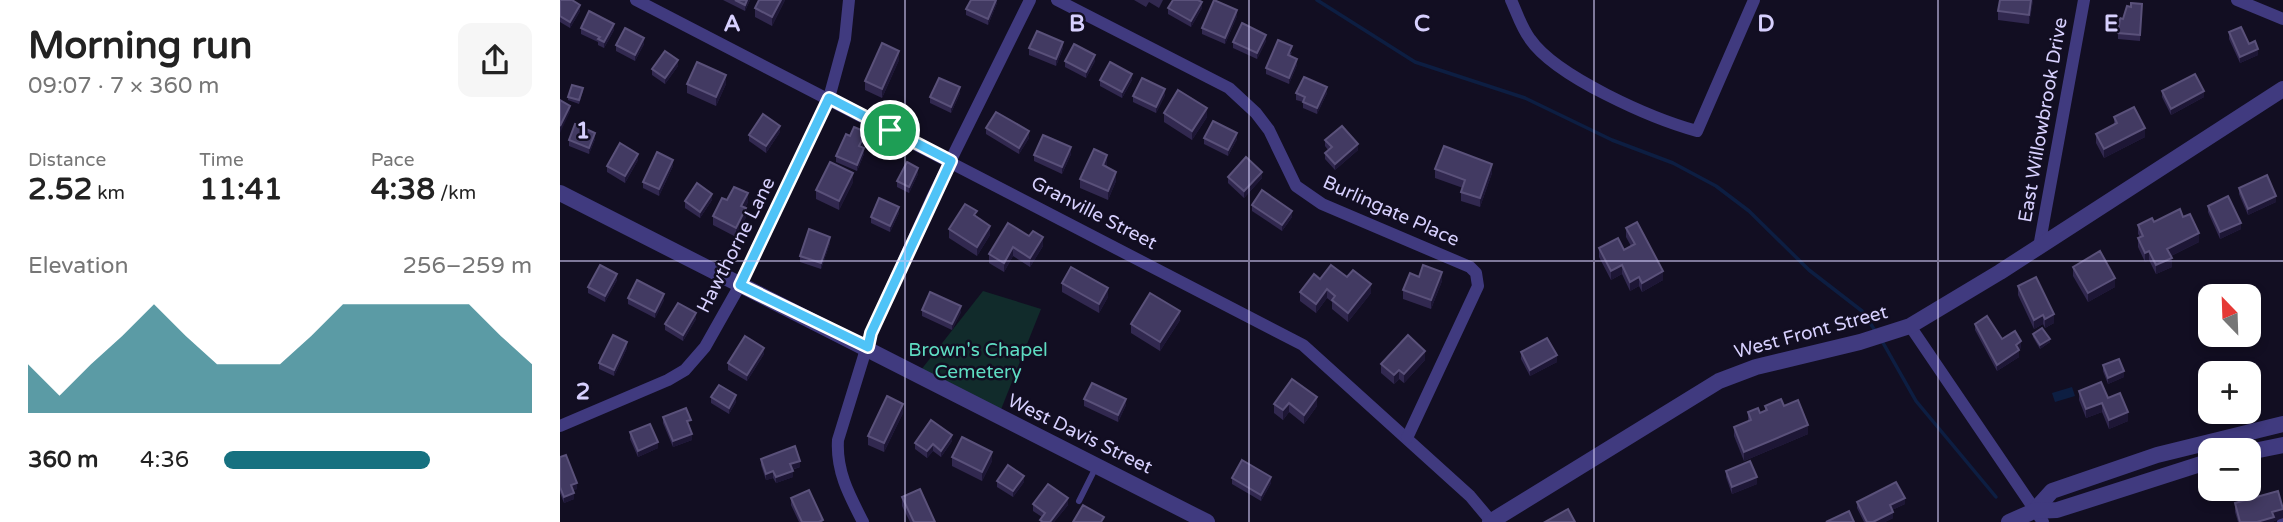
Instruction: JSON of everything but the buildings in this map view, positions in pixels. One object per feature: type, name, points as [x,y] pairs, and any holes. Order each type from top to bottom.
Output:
[{"type":"street","name":"Granville Street","points":[[636,0],[1303,345],[1470,496],[1491,522]]},
{"type":"street","name":"Hawthorne Lane","points":[[560,426],[685,370],[705,347],[740,285],[829,98],[845,39],[849,0]]},
{"type":"street","points":[[863,522],[848,494],[837,457],[838,440],[876,320],[1030,0]]},
{"type":"street","name":"Burlingate Place","points":[[1057,0],[1228,88],[1256,113],[1269,130],[1290,175],[1306,195],[1471,267],[1476,273],[1478,286],[1407,438]]},
{"type":"street","points":[[1511,0],[1530,40],[1555,65],[1594,88],[1697,131],[1754,0]]},
{"type":"street","name":"East Willowbrook Drive","points":[[2039,247],[2084,0]]},
{"type":"street","points":[[2237,0],[2283,19]]},
{"type":"street","name":"West Front Street","points":[[1491,522],[1718,381],[1756,367],[1860,342],[1910,326],[2039,247],[2283,89]]},
{"type":"street","name":"West Davis Street","points":[[560,193],[868,347],[929,381],[1207,522]]},
{"type":"street","points":[[1910,326],[2039,517]]},
{"type":"street","points":[[2039,517],[2052,491],[2157,455],[2283,424]]},
{"type":"street","points":[[2261,450],[2283,445]]},
{"type":"street","points":[[2009,522],[2039,517],[2198,465]]},
{"type":"lane","points":[[1079,501],[1097,466]]},
{"type":"green space","name":"Brown's Chapel Cemetery","points":[[983,291],[1041,309],[998,417],[917,375]]},
{"type":"water","points":[[2072,387],[2075,396],[2055,402],[2052,393]]},
{"type":"waterway","points":[[1317,0],[1415,62],[1525,98],[1612,140],[1673,163],[1716,186],[1749,211],[1809,270],[1862,311],[1876,332]]},
{"type":"waterway","points":[[1882,341],[1916,401],[1996,497]]},
{"type":"route","points":[[829,98],[890,130],[951,161],[871,333],[868,347],[796,315],[740,285],[829,98]]}]
